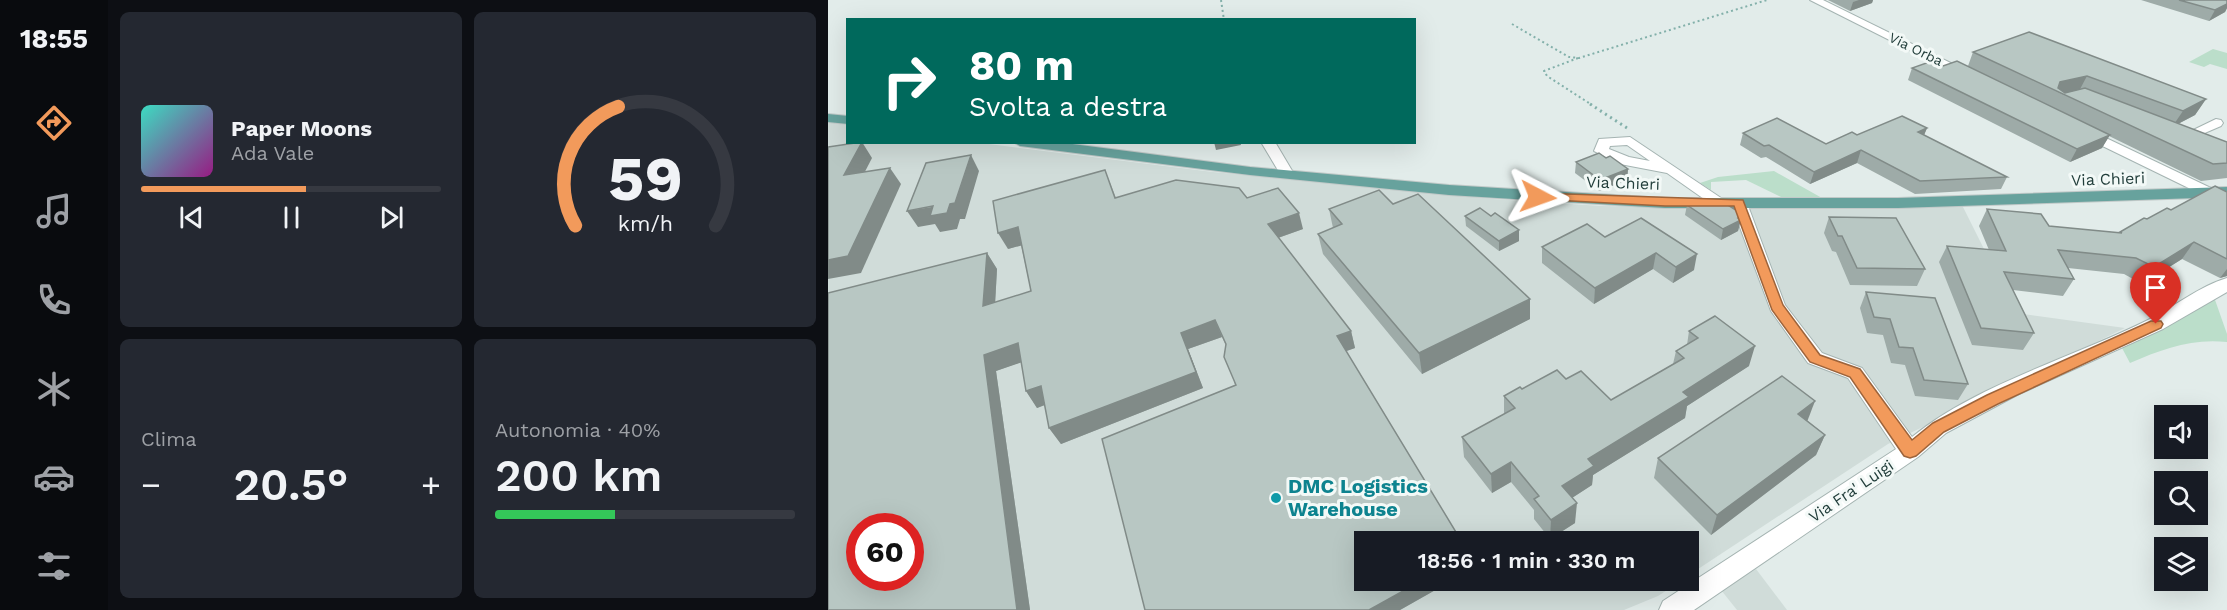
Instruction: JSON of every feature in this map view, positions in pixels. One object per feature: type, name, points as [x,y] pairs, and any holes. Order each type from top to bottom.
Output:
[{"type":"main road","points":[[828,118],[846,120]]},
{"type":"main road","name":"Via Chieri","points":[[1037,144],[1287,174],[1561,198],[1719,203],[1898,203],[2227,192]]},
{"type":"street","name":"Via Orba","points":[[1815,0],[1983,82]]},
{"type":"street","points":[[2200,145],[2192,134],[2216,123]]},
{"type":"street","points":[[2072,126],[2210,193]]},
{"type":"street","points":[[2182,137],[2227,157]]},
{"type":"street","points":[[1269,144],[1287,174]]},
{"type":"street","points":[[1672,170],[1719,203]]},
{"type":"street","points":[[1738,203],[1777,307],[1815,358],[1855,373],[1910,451]]},
{"type":"street","name":"Via Fra' Luigi","points":[[1672,610],[1910,451],[1939,427],[2010,390],[2156,324],[2227,284]]},
{"type":"path","points":[[1221,0],[1224,18]]},
{"type":"path","points":[[1635,134],[1547,76],[1544,71],[1767,0]]},
{"type":"path","points":[[1512,24],[1569,57],[1579,58]]},
{"type":"shaded area","points":[[828,122],[846,125],[846,144],[989,144],[1213,172],[1493,199],[1602,206],[1746,208],[1962,205],[2016,313],[2125,328],[1888,444],[1699,568],[1699,531],[1354,531],[1354,591],[1666,591],[1624,610],[828,610]]},
{"type":"shaded area","points":[[1756,569],[1787,610],[1737,610],[1721,590]]},
{"type":"green space","points":[[2213,49],[2227,53],[2227,69],[2210,64],[2204,67],[2189,62]]},
{"type":"green space","points":[[1774,171],[1822,198],[1783,198],[1746,180],[1711,182],[1711,190],[1700,183],[1718,177]]},
{"type":"green space","points":[[2214,297],[2227,334],[2227,342],[2189,343],[2130,363],[2122,348]]},
{"type":"building","points":[[2179,0],[2227,0],[2227,4],[2215,10]]},
{"type":"building","points":[[2029,32],[2206,99],[2183,111],[2087,76],[2060,82],[2058,88],[2065,93],[2085,88],[2227,142],[2227,163],[2213,164],[1973,52]]},
{"type":"building","points":[[1932,61],[1943,66],[1957,61],[2110,135],[2077,149],[1912,68]]},
{"type":"building","points":[[1902,116],[1927,128],[1918,132],[2007,177],[1920,181],[1861,150],[1814,172],[1769,145],[1764,146],[1743,133],[1777,118],[1826,144],[1852,132],[1857,135]]},
{"type":"building","points":[[861,144],[844,175],[890,168],[848,256],[828,260],[828,147]]},
{"type":"building","points":[[1599,153],[1606,158],[1610,156],[1628,169],[1600,180],[1576,162]]},
{"type":"building","points":[[971,155],[955,203],[950,204],[947,213],[930,216],[933,206],[907,211],[926,163]]},
{"type":"building","points":[[1105,170],[1115,198],[1176,180],[1239,188],[1247,198],[1278,188],[1299,213],[1268,224],[1351,331],[1337,336],[1455,531],[1354,531],[1354,591],[1403,591],[1369,610],[1145,610],[1102,439],[1236,385],[1224,357],[1226,344],[1215,320],[1181,333],[1196,372],[1049,428],[1041,386],[1026,391],[1018,343],[984,355],[1017,610],[828,610],[828,293],[987,253],[983,306],[1031,291],[1018,227],[998,233],[993,201]]},
{"type":"building","points":[[2215,186],[2227,192],[2227,259],[2194,242],[2154,267],[2136,258],[2058,250],[2074,279],[2004,272],[2034,333],[1981,328],[1947,246],[2006,251],[1987,209],[2041,214],[2049,226],[2122,233],[2120,232],[2144,218],[2147,219],[2167,208],[2171,210]]},
{"type":"building","points":[[1379,190],[1393,204],[1418,194],[1530,299],[1419,353],[1318,234],[1342,224],[1329,209]]},
{"type":"building","points":[[1720,200],[1739,212],[1740,217],[1738,218],[1741,220],[1723,229],[1687,205],[1712,205]]},
{"type":"building","points":[[1480,208],[1491,216],[1495,213],[1519,230],[1499,241],[1465,216]]},
{"type":"building","points":[[1829,217],[1896,218],[1925,269],[1857,268],[1842,236],[1838,236]]},
{"type":"building","points":[[1641,218],[1697,254],[1676,267],[1656,253],[1595,288],[1542,247],[1587,224],[1605,237]]},
{"type":"building","points":[[1866,292],[1935,298],[1968,384],[1924,380],[1913,348],[1899,347],[1890,319],[1874,317]]},
{"type":"building","points":[[1715,316],[1755,346],[1683,392],[1689,397],[1588,459],[1594,466],[1562,486],[1577,503],[1551,520],[1534,499],[1539,496],[1511,462],[1491,474],[1462,437],[1515,408],[1504,396],[1557,370],[1566,379],[1581,371],[1611,400],[1684,358],[1676,351],[1698,338],[1689,331]]},
{"type":"building","points":[[1782,376],[1815,401],[1798,414],[1825,435],[1717,515],[1658,458]]},
{"type":"place","name":"DMC Logistics Warehouse","points":[[1276,498]]},
{"type":"route","points":[[1538,197],[1665,203],[1738,203],[1777,307],[1815,358],[1855,373],[1910,451],[1939,427],[1992,399],[2156,324]]}]
